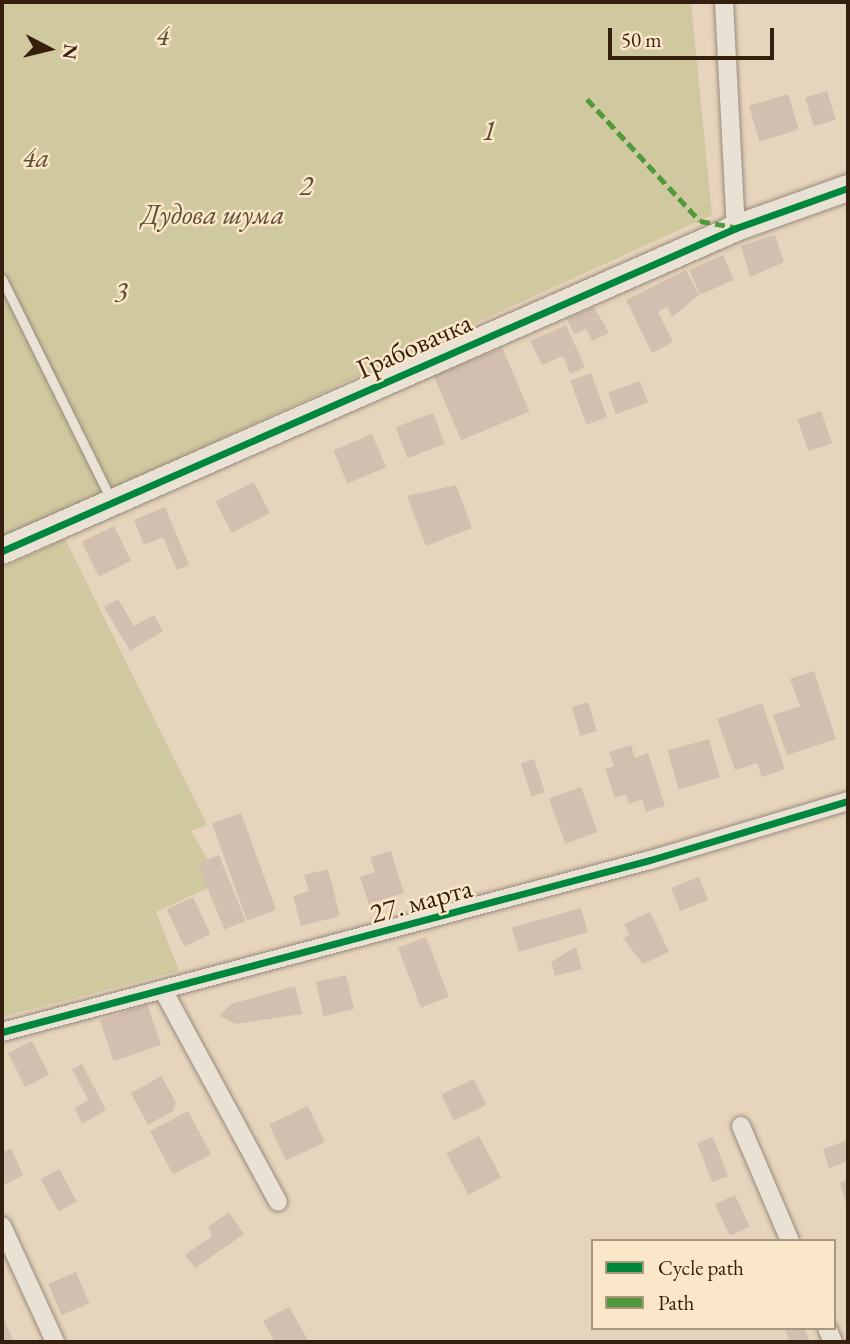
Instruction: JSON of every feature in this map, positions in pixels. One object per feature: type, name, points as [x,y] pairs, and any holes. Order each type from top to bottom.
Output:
[{"type":"street","points":[[724,2],[736,228]]},
{"type":"street","name":"Грабовачка","points":[[2,551],[736,228],[848,188]]},
{"type":"street","name":"27. марта","points":[[2,1032],[848,801]]},
{"type":"street","points":[[163,990],[278,1202]]},
{"type":"street","points":[[741,1126],[789,1239]]},
{"type":"street","points":[[2,1226],[55,1342]]},
{"type":"lane","points":[[2,279],[112,501]]},
{"type":"green space","name":"Дудова шума","points":[[2,2],[691,2],[712,215],[2,539]]},
{"type":"green space","points":[[65,539],[207,825],[191,831],[221,882],[156,912],[179,971],[2,1017],[2,568]]},
{"type":"building","points":[[827,91],[836,120],[814,126],[805,98]]},
{"type":"building","points":[[788,94],[799,129],[760,141],[749,106]]},
{"type":"building","points":[[775,235],[784,262],[750,277],[741,246]]},
{"type":"building","points":[[723,255],[734,280],[700,295],[689,270]]},
{"type":"building","points":[[686,270],[699,295],[672,317],[667,307],[658,312],[673,342],[652,353],[626,300]]},
{"type":"building","points":[[594,307],[609,333],[592,341],[586,329],[574,334],[567,319]]},
{"type":"building","points":[[566,325],[585,367],[570,374],[563,356],[542,365],[530,341]]},
{"type":"building","points":[[502,347],[529,411],[461,440],[434,376]]},
{"type":"building","points":[[591,373],[607,417],[586,425],[570,381]]},
{"type":"building","points":[[640,381],[648,403],[616,414],[608,393]]},
{"type":"building","points":[[821,411],[832,443],[808,451],[797,419]]},
{"type":"building","points":[[433,413],[445,444],[407,458],[396,427]]},
{"type":"building","points":[[372,434],[386,467],[347,484],[333,450]]},
{"type":"building","points":[[254,482],[270,513],[232,533],[216,502]]},
{"type":"building","points":[[456,485],[472,528],[426,546],[407,496]]},
{"type":"building","points":[[165,507],[189,565],[177,570],[163,537],[144,545],[134,520]]},
{"type":"building","points":[[114,526],[131,561],[99,577],[82,542]]},
{"type":"building","points":[[118,599],[134,626],[154,615],[163,631],[130,651],[104,607]]},
{"type":"building","points":[[814,671],[836,739],[787,755],[773,715],[800,706],[790,679]]},
{"type":"building","points":[[588,702],[597,731],[581,736],[572,707]]},
{"type":"building","points":[[762,703],[785,769],[762,777],[757,763],[735,770],[717,719]]},
{"type":"building","points":[[709,739],[720,777],[679,789],[668,751]]},
{"type":"building","points":[[631,745],[635,758],[648,753],[665,806],[646,812],[642,799],[629,804],[626,794],[615,798],[605,769],[614,766],[609,752]]},
{"type":"building","points":[[534,759],[545,792],[532,797],[521,763]]},
{"type":"building","points":[[581,787],[597,832],[565,844],[549,799]]},
{"type":"building","points":[[241,813],[276,910],[247,920],[212,824]]},
{"type":"building","points":[[391,851],[404,893],[369,904],[360,877],[375,872],[370,857]]},
{"type":"building","points":[[219,855],[246,921],[224,929],[198,864]]},
{"type":"building","points":[[328,869],[340,916],[301,926],[293,896],[309,891],[304,875]]},
{"type":"building","points":[[699,877],[708,900],[680,911],[671,888]]},
{"type":"building","points":[[193,897],[210,934],[184,946],[167,909]]},
{"type":"building","points":[[581,908],[588,932],[519,952],[512,928]]},
{"type":"building","points":[[650,912],[669,952],[643,964],[623,938],[630,935],[624,924]]},
{"type":"building","points":[[426,937],[449,997],[421,1008],[398,948]]},
{"type":"building","points":[[576,947],[582,969],[555,976],[551,962]]},
{"type":"building","points":[[346,975],[354,1009],[324,1016],[316,982]]},
{"type":"building","points":[[295,986],[302,1014],[236,1024],[219,1016],[231,1004]]},
{"type":"building","points":[[147,1004],[161,1045],[114,1061],[100,1020]]},
{"type":"building","points":[[32,1041],[49,1075],[25,1087],[8,1053]]},
{"type":"building","points":[[82,1064],[106,1110],[82,1124],[75,1108],[88,1100],[72,1069]]},
{"type":"building","points":[[161,1076],[176,1102],[173,1111],[148,1125],[131,1093]]},
{"type":"building","points":[[474,1079],[486,1105],[454,1120],[441,1094]]},
{"type":"building","points":[[308,1106],[325,1142],[286,1160],[269,1124]]},
{"type":"building","points":[[188,1111],[211,1154],[173,1174],[150,1131]]},
{"type":"building","points":[[479,1136],[501,1177],[468,1195],[446,1153]]},
{"type":"building","points":[[713,1137],[728,1176],[712,1182],[697,1143]]},
{"type":"building","points":[[848,1140],[848,1161],[829,1168],[823,1149]]},
{"type":"building","points":[[11,1148],[23,1175],[2,1186],[2,1153]]},
{"type":"building","points":[[59,1169],[77,1201],[59,1212],[41,1179]]},
{"type":"building","points":[[848,1180],[848,1204],[846,1204],[840,1183]]},
{"type":"building","points":[[735,1195],[750,1227],[730,1236],[715,1204]]},
{"type":"building","points":[[229,1212],[244,1234],[195,1268],[185,1255],[212,1236],[208,1227]]},
{"type":"building","points":[[76,1272],[89,1303],[62,1315],[48,1284]]},
{"type":"building","points":[[289,1307],[309,1342],[275,1342],[263,1321]]},
{"type":"building","points":[[2,1315],[14,1342],[2,1342]]},
{"type":"building","points":[[785,1330],[805,1330],[810,1342],[790,1342]]},
{"type":"marked path","points":[[587,99],[700,221],[733,227]]},
{"type":"cycle path","points":[[2,551],[736,228],[848,188]]},
{"type":"cycle path","points":[[2,1032],[650,860],[848,801]]},
{"type":"park label","name":"4","points":[[163,35]]},
{"type":"park label","name":"1","points":[[489,130]]},
{"type":"park label","name":"4a","points":[[36,157]]},
{"type":"park label","name":"2","points":[[306,185]]},
{"type":"park label","name":"3","points":[[121,291]]}]
